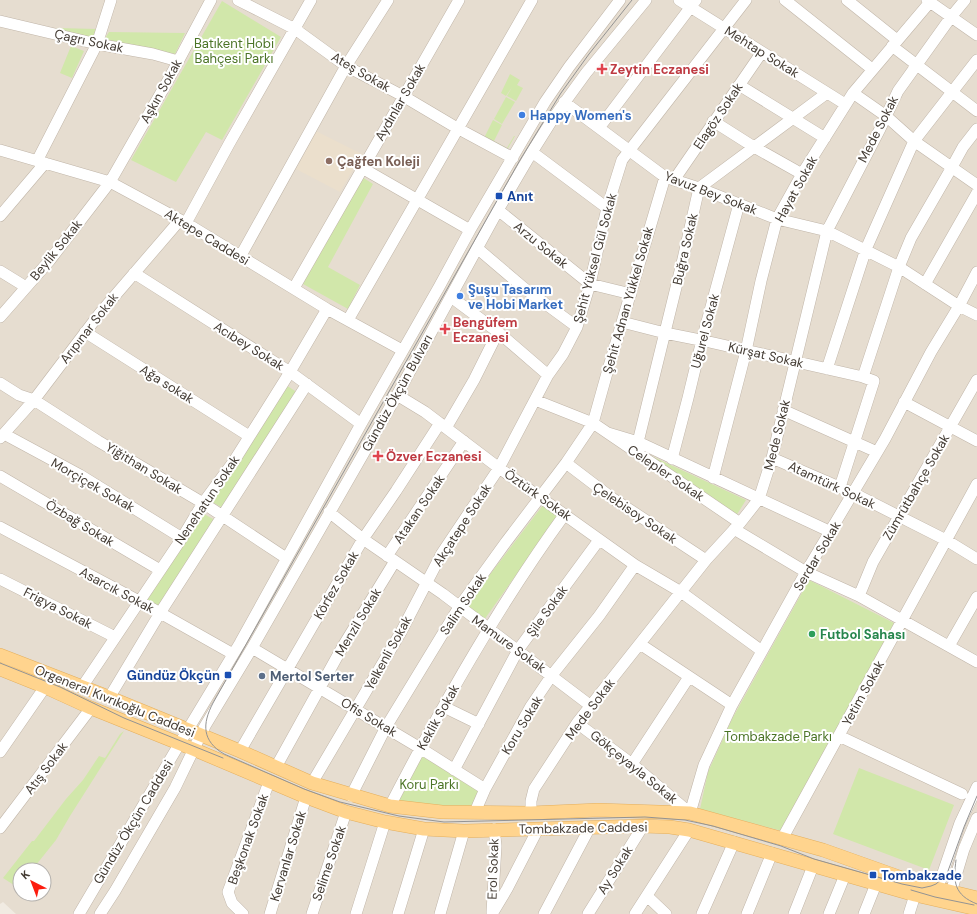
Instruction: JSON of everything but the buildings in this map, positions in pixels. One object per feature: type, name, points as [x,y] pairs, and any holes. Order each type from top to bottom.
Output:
[{"type":"main road","name":"Orgeneral Kıvrıkoğlu Caddesi","points":[[0,655],[234,750]]},
{"type":"main road","name":"Tombakzade Caddesi","points":[[0,669],[46,687],[91,708],[193,748],[306,797],[346,812],[385,822],[424,829],[464,831],[590,827],[670,827],[689,830],[734,842],[915,895],[977,898]]},
{"type":"main road","name":"Tombakzade Caddesi","points":[[234,750],[312,783],[351,796],[390,806],[442,812],[531,813],[598,810],[690,812],[823,850],[916,883],[943,896],[960,910],[977,909]]},
{"type":"street","points":[[0,216],[41,162],[97,44],[111,0]]},
{"type":"street","name":"Ateş Sokak","points":[[238,0],[294,29],[346,66],[403,96],[512,158]]},
{"type":"street","name":"Arıpınar Sokak","points":[[2,436],[34,400],[85,332],[134,273],[183,221],[229,144],[311,0]]},
{"type":"street","points":[[240,257],[346,66],[388,0]]},
{"type":"street","name":"Aydınlar Sokak","points":[[294,288],[459,0]]},
{"type":"street","points":[[348,320],[457,128],[532,0]]},
{"type":"street","name":"Gündüz Ökçün Bulvarı","points":[[187,731],[233,654],[402,350],[545,102],[568,68],[620,0]]},
{"type":"street","name":"Gündüz Ökçün Bulvarı","points":[[200,736],[397,395],[498,210],[532,152],[564,102],[646,0]]},
{"type":"street","name":"Mehtap Sokak","points":[[679,0],[693,4],[724,28],[845,104]]},
{"type":"street","name":"Şehit Yüksel Gül Sokak","points":[[499,468],[534,400],[548,375],[563,354],[577,327],[590,284],[607,208],[622,160],[746,0]]},
{"type":"street","points":[[785,0],[872,70]]},
{"type":"street","points":[[847,0],[917,65],[977,111]]},
{"type":"street","name":"Mede Sokak","points":[[531,813],[531,802],[534,789],[577,723],[706,560],[759,499],[772,458],[827,231],[898,91],[965,0]]},
{"type":"street","name":"Aşkın Sokak","points":[[110,182],[178,61],[207,1]]},
{"type":"street","points":[[928,1],[977,35]]},
{"type":"street","name":"Hayat Sokak","points":[[713,478],[746,351],[761,281],[777,218],[845,104],[928,1]]},
{"type":"street","points":[[599,128],[693,4]]},
{"type":"street","name":"Çagrı Sokak","points":[[0,21],[97,44],[153,54],[178,61]]},
{"type":"street","name":"Elagöz Sokak","points":[[670,179],[714,121],[762,52]]},
{"type":"street","points":[[827,369],[866,249],[914,141],[977,60]]},
{"type":"street","points":[[738,85],[825,138]]},
{"type":"street","points":[[699,188],[827,93]]},
{"type":"street","points":[[853,93],[886,116],[914,141],[977,185]]},
{"type":"street","name":"Yavuz Bey Sokak","points":[[564,102],[629,151],[670,179],[699,188],[777,218],[827,231],[866,249],[899,267],[959,306],[977,315]]},
{"type":"street","points":[[714,121],[754,147],[802,174]]},
{"type":"street","points":[[840,487],[874,381],[863,377],[899,267],[911,238],[963,147],[977,129]]},
{"type":"street","name":"Aktepe Caddesi","points":[[0,150],[110,182],[183,221],[327,309],[402,350]]},
{"type":"street","points":[[532,152],[607,208]]},
{"type":"street","points":[[362,168],[470,230]]},
{"type":"street","name":"Şehit Adnan Yükkel Sokak","points":[[593,423],[622,322],[670,179]]},
{"type":"street","name":"Beylik Sokak","points":[[0,318],[50,260],[110,182]]},
{"type":"street","name":"Buğra Sokak","points":[[638,442],[683,260],[699,188]]},
{"type":"street","points":[[925,284],[977,193]]},
{"type":"street","name":"Uğurel Sokak","points":[[672,459],[702,340],[739,204]]},
{"type":"street","name":"Arzu Sokak","points":[[498,210],[590,284],[631,294]]},
{"type":"street","points":[[477,248],[524,288],[577,327]]},
{"type":"street","points":[[0,271],[26,287]]},
{"type":"street","name":"Serdar Sokak","points":[[690,812],[704,765],[732,705],[806,572],[877,452],[931,352],[959,306],[977,272]]},
{"type":"street","name":"Acıbey Sokak","points":[[134,273],[290,372],[361,424]]},
{"type":"street","points":[[451,297],[498,332],[548,375]]},
{"type":"street","name":"Nenehatun Sokak","points":[[82,687],[182,538],[203,503],[234,461],[290,372],[327,309]]},
{"type":"street","name":"Kürşat Sokak","points":[[622,322],[863,377]]},
{"type":"street","name":"Ağa sokak","points":[[85,332],[250,436]]},
{"type":"street","name":"Körfez Sokak","points":[[234,750],[287,668],[363,539],[474,380],[498,332]]},
{"type":"street","name":"Zümrütbahçe Sokak","points":[[859,596],[873,562],[977,380]]},
{"type":"street","name":"Yiğithan Sokak","points":[[0,383],[19,394],[34,400],[203,503],[286,558]]},
{"type":"street","points":[[109,698],[160,613],[307,384]]},
{"type":"street","name":"Öztürk Sokak","points":[[397,395],[425,412],[499,468],[565,514],[599,540],[635,565],[681,592],[762,651]]},
{"type":"street","name":"Celepler Sokak","points":[[534,400],[593,423],[737,526],[806,572],[859,596],[977,662]]},
{"type":"street","points":[[904,402],[977,441]]},
{"type":"street","points":[[783,410],[877,452]]},
{"type":"street","name":"Salim Sokak","points":[[351,796],[386,728],[458,607],[566,463],[593,423]]},
{"type":"street","points":[[608,433],[638,442],[831,532]]},
{"type":"street","name":"Morçiçek Sokak","points":[[2,436],[80,475],[182,538]]},
{"type":"street","name":"Atakan Sokak","points":[[391,559],[464,442]]},
{"type":"street","name":"Atamtürk Sokak","points":[[772,458],[853,493],[899,518],[946,540],[977,559]]},
{"type":"street","name":"Çelebisoy Sokak","points":[[566,463],[612,498],[706,560]]},
{"type":"street","name":"Akçatepe Sokak","points":[[426,583],[442,553],[499,468]]},
{"type":"street","name":"Özbağ Sokak","points":[[0,476],[160,570]]},
{"type":"street","name":"Yetim Sokak","points":[[782,839],[977,484]]},
{"type":"street","name":"Mamure Sokak","points":[[329,512],[363,539],[518,650],[591,706]]},
{"type":"street","name":"Keklik Sokak","points":[[390,806],[420,748],[488,629],[522,575],[565,514]]},
{"type":"street","name":"Asarcık Sokak","points":[[0,527],[139,601],[233,654]]},
{"type":"street","name":"Şile Sokak","points":[[454,770],[518,650],[599,540]]},
{"type":"street","name":"Menzil Sokak","points":[[276,767],[391,559]]},
{"type":"street","name":"Koru Sokak","points":[[475,812],[485,789],[531,706],[552,676],[599,616],[635,565]]},
{"type":"street","name":"Frigya Sokak","points":[[0,579],[115,637]]},
{"type":"street","name":"Yelkenli Sokak","points":[[312,783],[401,632],[426,583]]},
{"type":"street","points":[[949,646],[977,597]]},
{"type":"street","points":[[640,644],[732,705]]},
{"type":"street","name":"Ofis Sokak","points":[[252,648],[356,709],[485,789]]},
{"type":"street","points":[[632,764],[689,677]]},
{"type":"street","points":[[0,752],[46,687]]},
{"type":"street","points":[[444,707],[478,724]]},
{"type":"street","name":"Atış Sokak","points":[[0,828],[91,708]]},
{"type":"street","name":"Gökçeyayla Sokak","points":[[577,723],[632,764],[690,812]]},
{"type":"street","name":"Gündüz Ökçün Caddesi","points":[[79,914],[187,731]]},
{"type":"street","name":"Gündüz Ökçün Caddesi","points":[[100,914],[175,788],[200,736]]},
{"type":"street","points":[[839,736],[962,794]]},
{"type":"street","name":"Beşkonak Sokak","points":[[244,914],[232,902],[228,892],[269,782]]},
{"type":"street","points":[[943,896],[960,823],[977,787]]},
{"type":"street","name":"Kervanlar Sokak","points":[[270,914],[306,797]]},
{"type":"street","name":"Selime Sokak","points":[[312,914],[346,812]]},
{"type":"street","points":[[943,896],[977,818]]},
{"type":"street","points":[[356,914],[385,822]]},
{"type":"street","name":"Ay Sokak","points":[[588,914],[643,826]]},
{"type":"street","points":[[544,914],[590,827]]},
{"type":"street","points":[[398,914],[424,829]]},
{"type":"street","name":"Erol Sokak","points":[[492,912],[496,846],[494,829]]},
{"type":"street","points":[[492,912],[507,889],[538,829]]},
{"type":"street","points":[[635,914],[689,830]]},
{"type":"street","points":[[440,914],[464,831]]},
{"type":"street","points":[[702,914],[734,842]]},
{"type":"street","points":[[747,914],[772,853]]},
{"type":"street","points":[[794,914],[813,866]]},
{"type":"street","points":[[829,914],[845,874]]},
{"type":"street","points":[[864,914],[876,884]]},
{"type":"street","points":[[909,914],[915,895]]},
{"type":"street","points":[[647,896],[666,914]]},
{"type":"shaded area","points":[[0,0],[977,0],[977,914],[16,914],[3,902],[0,904]]},
{"type":"shaded area","name":"Çağfen Koleji","points":[[316,131],[362,154],[340,192],[296,169]]},
{"type":"green space","name":"Batıkent Hobi Bahçesi Parkı","points":[[222,1],[281,37],[222,140],[206,132],[176,182],[131,160]]},
{"type":"green space","points":[[56,28],[98,29],[96,37],[91,39],[55,30]]},
{"type":"green space","points":[[109,32],[185,33],[175,54],[104,40]]},
{"type":"green space","points":[[71,46],[84,51],[72,78],[60,73]]},
{"type":"green space","points":[[510,74],[520,80],[517,85],[523,88],[516,101],[507,96],[512,87],[506,96],[501,93]]},
{"type":"green space","points":[[506,97],[515,102],[502,124],[494,119]]},
{"type":"green space","points":[[493,120],[502,125],[494,141],[507,148],[515,136],[507,150],[484,138]]},
{"type":"green space","points":[[362,177],[373,184],[328,267],[360,285],[348,309],[303,284]]},
{"type":"green space","points":[[286,385],[298,393],[223,508],[210,501]]},
{"type":"green space","points":[[643,452],[746,500],[736,516]]},
{"type":"green space","points":[[543,505],[558,516],[484,620],[465,607]]},
{"type":"green space","points":[[202,513],[215,520],[158,609],[144,600]]},
{"type":"green space","name":"Tombakzade Parkı","points":[[809,580],[894,623],[782,831],[700,809],[708,772],[732,719]]},
{"type":"green space","points":[[124,731],[56,840],[38,862],[16,862],[83,780],[99,756],[105,758],[120,734]]},
{"type":"green space","name":"Koru Parkı","points":[[419,755],[482,788],[472,809],[397,802]]},
{"type":"green space","points":[[859,768],[954,805],[929,870],[833,834]]},
{"type":"green space","points":[[12,867],[12,884],[3,878]]},
{"type":"tram line","points":[[632,0],[589,54],[561,93],[520,160],[213,703],[207,718],[206,732],[208,738],[211,744],[224,754],[304,789],[340,802],[399,816],[444,822],[645,817],[685,820],[713,826],[781,846],[814,859],[902,884],[922,888],[936,884],[948,871],[977,796]]},
{"type":"tram line","points":[[0,663],[60,687],[124,718],[223,758]]},
{"type":"tram line","points":[[956,860],[955,881],[959,892],[977,904]]},
{"type":"tram line","points":[[911,890],[935,897],[974,905]]},
{"type":"place","name":"Zeytin Eczanesi","points":[[602,69]]},
{"type":"place","name":"Happy Women's","points":[[522,115]]},
{"type":"place","name":"Çağfen Koleji","points":[[329,161]]},
{"type":"place","name":"Anıt","points":[[499,196]]},
{"type":"place","name":"Şuşu Tasarım ve Hobi Market","points":[[460,296]]},
{"type":"place","name":"Bengüfem Eczanesi","points":[[445,329]]},
{"type":"place","name":"Özver Eczanesi","points":[[378,456]]},
{"type":"place","name":"Futbol Sahası","points":[[812,634]]},
{"type":"place","name":"Gündüz Ökçün","points":[[228,675]]},
{"type":"place","name":"Mertol Serter","points":[[262,676]]},
{"type":"place","name":"Tombakzade","points":[[873,875]]}]
